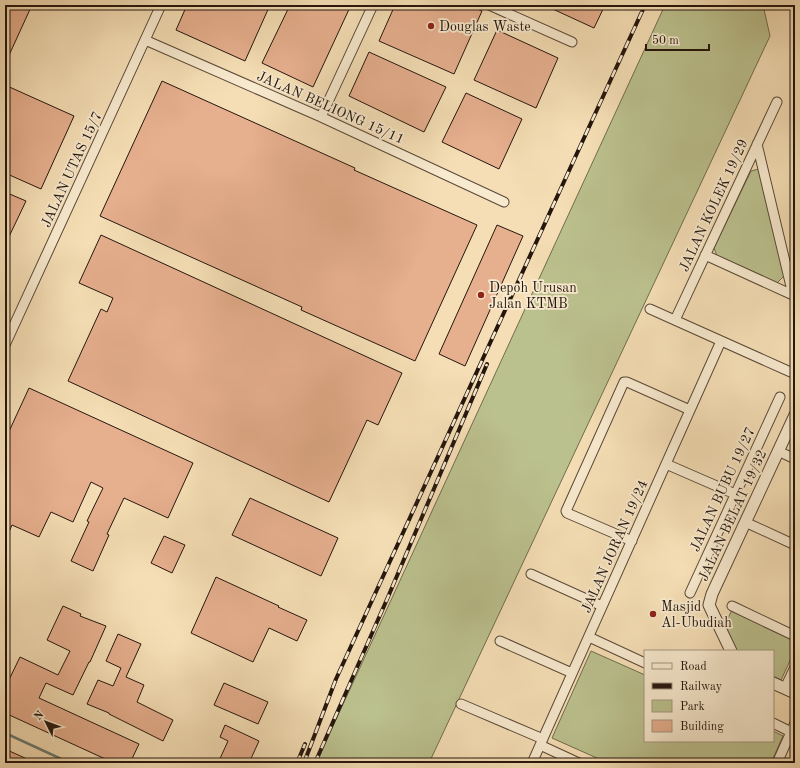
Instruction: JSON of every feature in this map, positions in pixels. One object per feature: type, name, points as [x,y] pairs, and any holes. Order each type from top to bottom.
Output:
[{"type":"street","name":"JALAN UTAS 15/7","points":[[5,345],[161,5]]},
{"type":"street","points":[[321,117],[372,5]]},
{"type":"street","points":[[489,5],[572,42]]},
{"type":"street","name":"JALAN BELIONG 15/11","points":[[145,40],[321,117],[504,202]]},
{"type":"street","name":"JALAN KOLEK 19/29","points":[[675,320],[777,102]]},
{"type":"street","points":[[757,144],[794,296]]},
{"type":"street","points":[[705,255],[794,296]]},
{"type":"street","points":[[650,309],[795,374]]},
{"type":"street","name":"JALAN JORAN 19/24","points":[[532,763],[721,341]]},
{"type":"street","points":[[632,541],[567,513],[566,511],[572,497],[624,382],[690,410]]},
{"type":"street","name":"JALAN BUBU 19/27","points":[[690,593],[780,397]]},
{"type":"street","name":"JALAN BELAT 19/32","points":[[731,650],[709,605],[712,594],[795,415]]},
{"type":"street","points":[[778,451],[795,459]]},
{"type":"street","points":[[666,464],[735,494]]},
{"type":"street","points":[[746,522],[795,545]]},
{"type":"street","points":[[531,574],[602,606]]},
{"type":"street","points":[[732,606],[795,636]]},
{"type":"street","points":[[589,637],[644,663]]},
{"type":"street","points":[[500,641],[572,673]]},
{"type":"street","points":[[774,683],[790,690],[795,667]]},
{"type":"street","points":[[462,704],[541,742],[579,763]]},
{"type":"street","points":[[777,763],[795,723]]},
{"type":"street","points":[[774,724],[791,732]]},
{"type":"green space","points":[[665,5],[763,5],[770,36],[429,763],[316,763]]},
{"type":"green space","points":[[759,169],[785,275],[777,283],[717,256],[714,248],[751,171]]},
{"type":"green space","points":[[733,608],[795,638],[795,650],[781,680],[774,676],[774,650],[734,650],[723,628]]},
{"type":"green space","points":[[591,651],[644,675],[644,742],[774,742],[774,732],[783,736],[771,763],[608,763],[552,738]]},
{"type":"building","points":[[5,5],[32,5],[5,64]]},
{"type":"building","points":[[187,5],[270,5],[245,61],[176,30]]},
{"type":"building","points":[[290,5],[351,5],[313,87],[262,63]]},
{"type":"building","name":"Douglas Waste","points":[[395,5],[469,5],[482,11],[454,74],[379,41]]},
{"type":"building","points":[[544,5],[605,5],[594,28]]},
{"type":"building","points":[[497,30],[558,58],[536,108],[474,80]]},
{"type":"building","points":[[369,52],[446,87],[424,132],[349,96]]},
{"type":"building","points":[[162,81],[477,225],[415,361],[301,310],[302,307],[100,216]]},
{"type":"building","points":[[5,85],[74,116],[41,189],[5,173]]},
{"type":"building","points":[[466,93],[522,119],[499,169],[442,142]]},
{"type":"building","points":[[5,192],[26,201],[5,245]]},
{"type":"building","name":"Depoh Urusan Jalan KTMB","points":[[497,225],[523,236],[465,366],[439,354]]},
{"type":"building","points":[[101,235],[402,373],[378,425],[367,420],[329,502],[68,381],[101,309],[107,312],[113,298],[79,283]]},
{"type":"building","points":[[29,388],[193,463],[168,518],[124,498],[107,534],[109,535],[93,571],[71,561],[89,522],[87,521],[103,488],[91,482],[73,522],[51,512],[39,537],[12,525],[5,541],[5,440]]},
{"type":"building","points":[[250,498],[338,538],[321,576],[232,535]]},
{"type":"building","points":[[164,536],[185,545],[172,573],[151,563]]},
{"type":"building","points":[[216,577],[307,620],[297,641],[269,628],[253,662],[191,633]]},
{"type":"building","points":[[63,606],[81,614],[80,616],[106,626],[73,695],[46,683],[39,698],[139,744],[130,763],[114,763],[5,713],[5,688],[20,657],[58,675],[70,651],[47,640]]},
{"type":"building","points":[[118,634],[141,644],[126,677],[144,685],[137,702],[173,720],[163,741],[109,713],[87,704],[98,680],[113,686],[121,668],[106,661]]},
{"type":"building","points":[[224,683],[268,702],[258,724],[214,705]]},
{"type":"building","points":[[225,725],[259,741],[249,763],[218,763],[228,741],[220,737]]},
{"type":"building","points":[[5,749],[36,763],[5,763]]},
{"type":"waterway","points":[[5,733],[70,763]]},
{"type":"railway","points":[[304,763],[336,679],[645,5]]},
{"type":"railway","points":[[315,763],[388,597],[487,364]]},
{"type":"railway","points":[[297,763],[305,744]]},
{"type":"place","name":"Douglas Waste","points":[[431,26]]},
{"type":"place","name":"Depoh Urusan Jalan KTMB","points":[[481,295]]},
{"type":"place","name":"Masjid Al-Ubudiah","points":[[653,614]]}]
